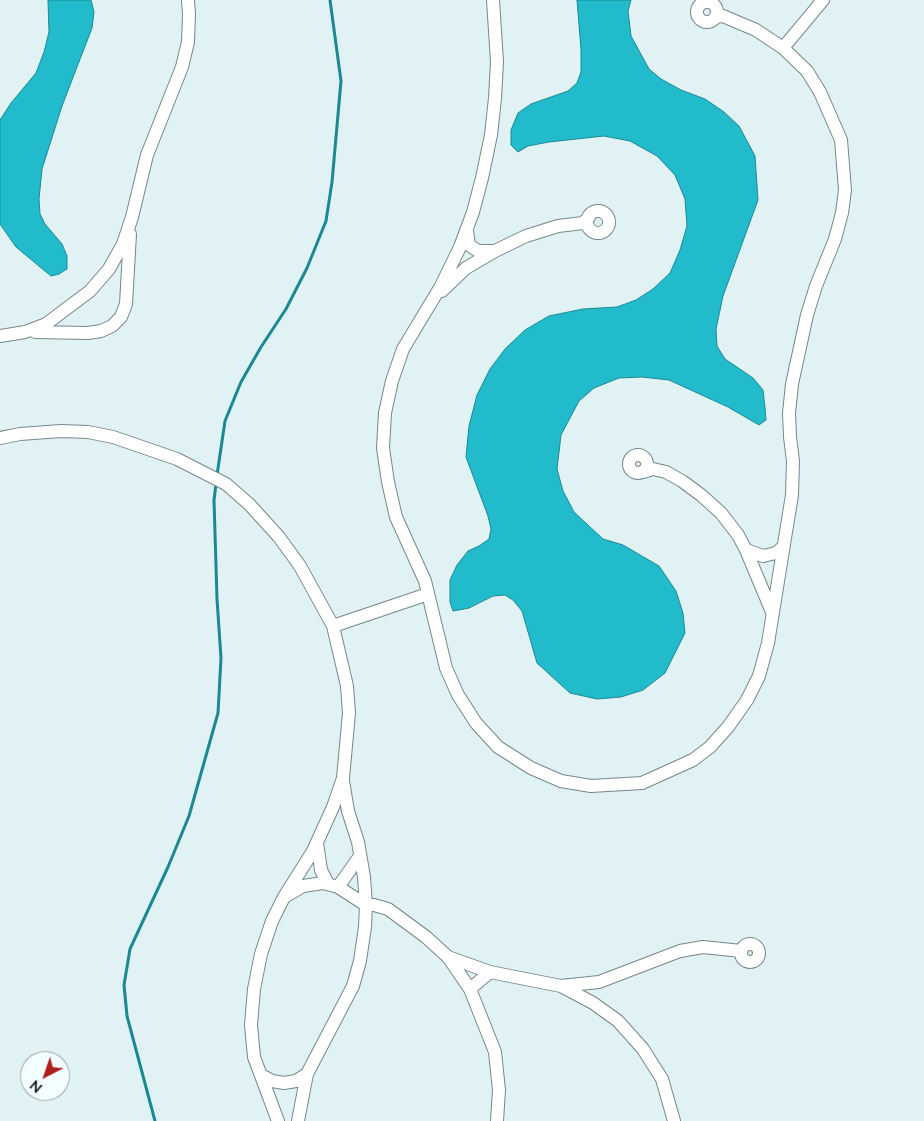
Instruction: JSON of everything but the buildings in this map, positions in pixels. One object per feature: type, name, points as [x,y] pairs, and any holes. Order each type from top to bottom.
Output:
[{"type":"street","points":[[25,332],[46,324],[90,290],[109,268],[123,244],[132,217],[147,155],[182,66],[188,42],[190,14],[188,0]]},
{"type":"street","points":[[493,0],[497,62],[495,98],[491,135],[482,178],[460,247],[434,298],[403,349],[392,381],[385,413],[383,448],[396,517],[425,581],[446,668],[458,694],[476,723],[498,747],[531,768],[561,780],[591,786],[642,783],[693,760],[710,747],[728,727],[747,700],[759,676],[768,643],[792,495],[793,461],[789,413],[792,384],[807,315],[816,286],[835,239],[842,213],[845,190],[840,140],[820,92],[807,71],[783,48],[756,30],[718,14]]},
{"type":"street","points":[[783,48],[823,0]]},
{"type":"street","points":[[0,336],[25,332],[88,333],[112,326],[121,317],[126,304],[132,217]]},
{"type":"street","points":[[434,298],[466,268],[495,251],[526,236],[558,226],[587,223]]},
{"type":"street","points":[[467,229],[469,245],[478,250],[495,251]]},
{"type":"street","points":[[0,438],[20,434],[61,431],[88,432],[113,437],[177,459],[226,484],[249,504],[279,537],[300,566],[333,626],[347,686],[349,714],[343,778],[346,802],[358,842],[364,877],[365,928],[360,961],[353,986],[307,1074],[298,1121]]},
{"type":"street","points":[[648,466],[666,472],[682,481],[721,513],[738,535],[746,550],[772,612]]},
{"type":"street","points":[[746,550],[763,556],[776,553],[783,547]]},
{"type":"street","points":[[333,626],[428,594]]},
{"type":"street","points":[[278,1121],[254,1056],[251,1025],[254,989],[261,954],[272,921],[317,842],[343,778]]},
{"type":"street","points":[[317,842],[321,870],[333,885],[366,905],[388,909],[426,937],[448,956],[470,988],[495,1052],[499,1090],[497,1121]]},
{"type":"street","points":[[284,897],[311,884],[333,885],[350,872],[360,856]]},
{"type":"street","points":[[561,986],[599,982],[680,950],[703,947],[741,951]]},
{"type":"street","points":[[448,956],[490,972],[561,986],[593,1003],[618,1021],[642,1049],[662,1079],[674,1121]]},
{"type":"street","points":[[470,988],[490,972]]},
{"type":"street","points":[[593,1003],[595,988],[599,982]]},
{"type":"street","points":[[261,1075],[272,1081],[284,1083],[296,1081],[307,1074]]},
{"type":"water","points":[[48,0],[91,0],[94,12],[92,28],[62,106],[42,169],[39,199],[40,214],[45,224],[62,244],[67,256],[67,269],[51,276],[16,247],[0,224],[0,120],[11,103],[36,73],[49,32]]},
{"type":"water","points":[[577,0],[631,0],[628,11],[631,36],[649,69],[661,79],[681,90],[705,99],[724,112],[739,126],[755,156],[758,200],[723,296],[716,329],[717,346],[725,359],[753,378],[763,390],[766,420],[759,425],[728,407],[669,380],[642,377],[619,378],[594,388],[579,401],[561,435],[557,469],[563,491],[574,512],[603,539],[623,545],[659,566],[676,591],[683,613],[685,633],[665,673],[643,690],[621,697],[597,699],[570,693],[537,663],[522,611],[513,600],[505,595],[493,596],[469,608],[453,611],[450,602],[450,580],[457,565],[468,551],[489,539],[491,529],[466,457],[469,426],[477,395],[490,369],[505,349],[525,330],[549,316],[583,309],[617,307],[636,300],[653,289],[670,273],[680,250],[687,226],[685,199],[675,175],[657,156],[630,141],[604,136],[549,142],[528,146],[518,152],[511,145],[511,130],[518,113],[531,104],[568,91],[577,83],[581,72],[581,49]]},
{"type":"waterway","points":[[217,475],[225,421],[241,382],[286,309],[307,268],[326,221],[332,182],[341,81],[330,0]]},
{"type":"waterway","points":[[155,1121],[127,1016],[124,985],[130,949],[189,816],[218,713],[221,658],[214,500],[216,484]]}]
